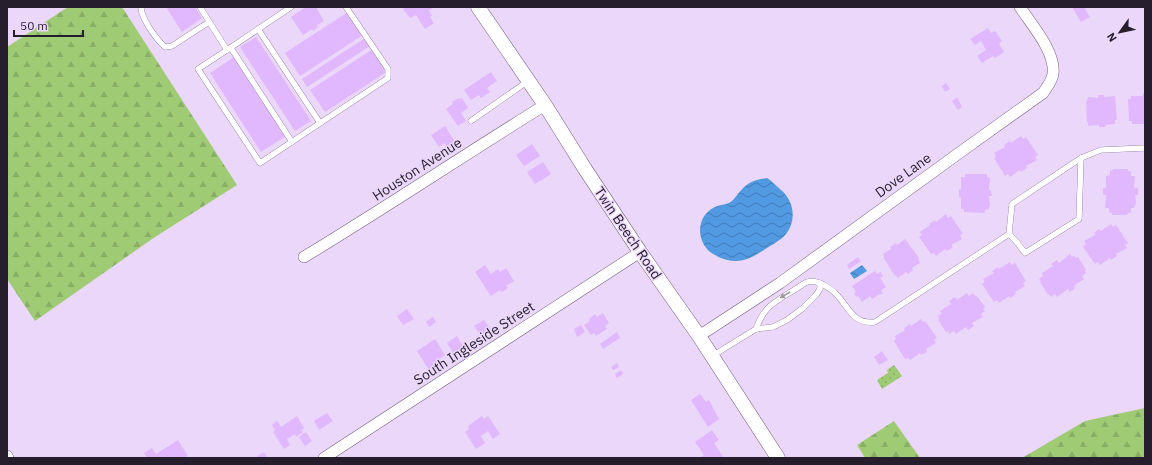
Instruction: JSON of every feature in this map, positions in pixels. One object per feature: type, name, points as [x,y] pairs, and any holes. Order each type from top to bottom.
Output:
[{"type":"street","name":"Twin Beech Road","points":[[478,7],[529,81],[640,252],[699,336],[778,458]]},
{"type":"street","name":"Dove Lane","points":[[699,336],[786,279],[1043,93],[1051,81],[1053,74],[1052,61],[1044,44],[1020,7]]},
{"type":"street","name":"Houston Avenue","points":[[304,257],[498,134],[545,106]]},
{"type":"street","name":"South Ingleside Street","points":[[324,458],[640,252]]},
{"type":"lane","points":[[141,7],[142,15],[160,43],[165,47],[172,46],[209,22]]},
{"type":"lane","points":[[200,7],[292,142]]},
{"type":"lane","points":[[291,7],[198,69],[260,163],[388,78],[388,69],[346,7]]},
{"type":"lane","points":[[258,29],[320,123]]},
{"type":"lane","points":[[471,121],[529,81]]},
{"type":"lane","points":[[1009,234],[1012,204],[1081,158],[1101,150],[1145,148]]},
{"type":"lane","points":[[1009,234],[1025,253],[1079,219],[1081,158]]},
{"type":"lane","points":[[756,329],[761,315],[774,302],[808,282],[815,281],[830,288],[856,318],[869,323],[875,322],[1009,234]]},
{"type":"lane","points":[[712,356],[756,329],[773,327],[787,320],[803,308],[816,295],[820,289],[820,283]]},
{"type":"green space","points":[[68,7],[122,7],[237,185],[155,237],[35,321],[7,279],[7,47]]},
{"type":"green space","points":[[894,365],[902,376],[882,389],[877,380],[888,373],[887,370]]},
{"type":"green space","points":[[1145,408],[1145,458],[1022,458],[1085,421]]},
{"type":"green space","points":[[894,421],[920,458],[865,458],[857,445]]},
{"type":"water","points":[[767,178],[785,194],[791,205],[793,217],[792,223],[786,234],[760,253],[744,260],[726,260],[709,251],[701,239],[700,232],[703,219],[707,213],[715,207],[731,202],[743,188],[750,183]]},
{"type":"water","points":[[862,265],[867,271],[854,279],[850,273]]},
{"type":"building","points":[[166,7],[195,7],[202,18],[182,32]]},
{"type":"building","points":[[306,7],[316,7],[324,21],[317,25],[318,27],[313,31],[312,29],[303,35],[291,17]]},
{"type":"building","points":[[406,7],[430,7],[432,9],[429,10],[432,16],[430,17],[434,23],[425,29],[416,15],[410,18],[403,9]]},
{"type":"building","points":[[1072,7],[1087,7],[1085,9],[1090,17],[1081,22]]},
{"type":"building","points":[[348,12],[363,35],[300,76],[285,53]]},
{"type":"building","points":[[988,28],[991,33],[995,31],[1002,41],[999,44],[1004,52],[995,58],[993,56],[982,63],[977,56],[986,50],[981,41],[975,45],[970,39]]},
{"type":"building","points":[[256,37],[311,121],[295,131],[240,47]]},
{"type":"building","points":[[365,38],[370,46],[307,87],[302,79]]},
{"type":"building","points":[[373,49],[388,71],[325,112],[310,90]]},
{"type":"building","points":[[234,57],[286,136],[261,152],[210,73]]},
{"type":"building","points":[[491,72],[497,81],[487,88],[490,92],[481,98],[479,95],[471,100],[464,90]]},
{"type":"building","points":[[946,83],[950,89],[945,92],[942,86]]},
{"type":"building","points":[[1145,93],[1145,124],[1132,124],[1132,121],[1129,121],[1128,99],[1131,99],[1131,96],[1143,96]]},
{"type":"building","points":[[1098,95],[1104,95],[1104,97],[1115,96],[1117,120],[1115,120],[1115,124],[1105,125],[1106,127],[1099,127],[1099,125],[1088,126],[1086,101],[1088,97],[1098,98]]},
{"type":"building","points":[[957,97],[962,107],[958,110],[952,101]]},
{"type":"building","points":[[462,98],[468,108],[461,113],[466,121],[458,126],[446,109],[453,104],[452,102]]},
{"type":"building","points":[[445,126],[457,145],[449,150],[444,143],[439,147],[431,135]]},
{"type":"building","points":[[1021,136],[1023,139],[1026,137],[1038,155],[1035,157],[1037,160],[1026,166],[1027,168],[1021,172],[1020,170],[1010,177],[1008,174],[1005,176],[994,158],[996,156],[994,153],[1005,147],[1004,145],[1010,141],[1011,143]]},
{"type":"building","points":[[532,144],[540,156],[524,166],[516,155]]},
{"type":"building","points":[[543,162],[551,174],[535,184],[527,172]]},
{"type":"building","points":[[1113,169],[1128,169],[1128,171],[1131,171],[1131,176],[1135,176],[1134,188],[1138,188],[1138,195],[1135,195],[1136,203],[1134,208],[1131,208],[1131,213],[1128,213],[1127,215],[1112,215],[1112,213],[1109,212],[1109,208],[1105,208],[1106,195],[1103,195],[1103,188],[1106,188],[1106,176],[1110,175],[1110,170],[1112,171]]},
{"type":"building","points":[[965,174],[987,174],[987,177],[990,178],[989,190],[991,191],[992,196],[989,196],[990,205],[989,209],[985,210],[985,213],[964,212],[964,209],[961,209],[961,197],[959,197],[959,190],[961,189],[961,177],[965,177]]},
{"type":"building","points":[[946,214],[948,218],[951,216],[963,234],[960,235],[962,239],[951,245],[953,247],[947,251],[945,249],[936,256],[934,253],[931,254],[919,237],[922,235],[920,232],[930,225],[929,224],[935,220],[936,222]]},
{"type":"building","points":[[1111,224],[1113,227],[1116,225],[1128,243],[1125,245],[1127,248],[1116,254],[1117,256],[1111,260],[1110,258],[1100,265],[1098,262],[1095,264],[1083,247],[1086,244],[1084,241],[1095,235],[1094,233],[1099,229],[1101,231]]},
{"type":"building","points":[[905,239],[919,258],[920,263],[912,268],[913,270],[908,274],[906,272],[898,278],[896,275],[895,276],[883,257],[883,254],[891,249],[890,247],[896,243],[897,245]]},
{"type":"building","points":[[1070,254],[1072,257],[1078,257],[1086,270],[1086,273],[1082,276],[1084,279],[1074,286],[1075,288],[1070,292],[1068,289],[1057,297],[1055,294],[1051,297],[1049,294],[1048,295],[1039,279],[1043,276],[1042,273],[1053,266],[1051,264],[1057,260],[1059,263]]},
{"type":"building","points":[[858,257],[861,261],[849,269],[847,265]]},
{"type":"building","points":[[1010,262],[1011,265],[1015,263],[1026,281],[1023,283],[1025,286],[1015,292],[1016,294],[1010,298],[1009,296],[999,303],[997,300],[994,302],[982,284],[985,282],[983,279],[994,273],[992,271],[998,267],[999,269]]},
{"type":"building","points":[[485,265],[491,274],[498,269],[500,272],[506,268],[514,281],[506,286],[508,288],[502,292],[500,290],[491,296],[475,272]]},
{"type":"building","points":[[875,271],[877,274],[881,272],[883,276],[880,278],[886,287],[881,290],[883,293],[880,295],[872,299],[870,296],[862,302],[858,296],[856,297],[854,293],[856,292],[852,286]]},
{"type":"building","points":[[967,293],[969,296],[973,293],[975,296],[976,295],[985,307],[983,309],[985,311],[981,314],[983,317],[972,323],[974,326],[968,330],[966,327],[956,334],[954,331],[949,334],[938,320],[938,316],[942,313],[940,311],[951,304],[949,301],[955,297],[957,300]]},
{"type":"building","points":[[407,309],[414,319],[403,325],[397,316]]},
{"type":"building","points":[[603,313],[609,323],[605,326],[607,329],[596,336],[594,333],[591,335],[584,325],[590,321],[589,319],[595,314],[597,317]]},
{"type":"building","points":[[433,317],[436,322],[429,327],[426,322]]},
{"type":"building","points":[[921,319],[923,322],[925,321],[937,338],[934,340],[936,343],[926,349],[927,352],[921,355],[920,353],[910,360],[908,358],[905,359],[894,341],[896,339],[895,336],[905,330],[904,328],[910,324],[911,326]]},
{"type":"building","points":[[484,320],[491,330],[481,336],[474,326]]},
{"type":"building","points":[[581,325],[585,332],[577,337],[574,329]]},
{"type":"building","points":[[617,332],[620,338],[603,349],[600,344]]},
{"type":"building","points":[[457,336],[464,348],[454,354],[447,343]]},
{"type":"building","points":[[435,339],[445,355],[437,361],[439,364],[429,370],[417,351]]},
{"type":"building","points":[[882,351],[888,360],[879,365],[874,357]]},
{"type":"building","points":[[617,363],[619,367],[613,370],[611,367]]},
{"type":"building","points":[[621,370],[623,374],[617,378],[615,374]]},
{"type":"building","points":[[700,394],[706,402],[709,400],[719,419],[708,427],[691,400]]},
{"type":"building","points":[[327,413],[333,421],[319,430],[314,421]]},
{"type":"building","points":[[297,416],[304,428],[301,430],[303,432],[296,437],[295,434],[287,439],[290,445],[284,449],[273,432],[275,430],[272,425],[277,421],[281,427]]},
{"type":"building","points":[[482,416],[484,419],[488,416],[500,434],[493,439],[488,431],[481,436],[485,443],[476,449],[465,432],[469,429],[468,426]]},
{"type":"building","points":[[712,430],[719,440],[714,443],[724,458],[699,458],[704,455],[695,442]]},
{"type":"building","points":[[306,432],[312,441],[305,446],[299,437]]},
{"type":"building","points":[[178,440],[188,456],[184,458],[147,458],[144,453],[152,448],[156,454]]},
{"type":"building","points":[[264,452],[268,458],[258,458],[257,456]]}]
